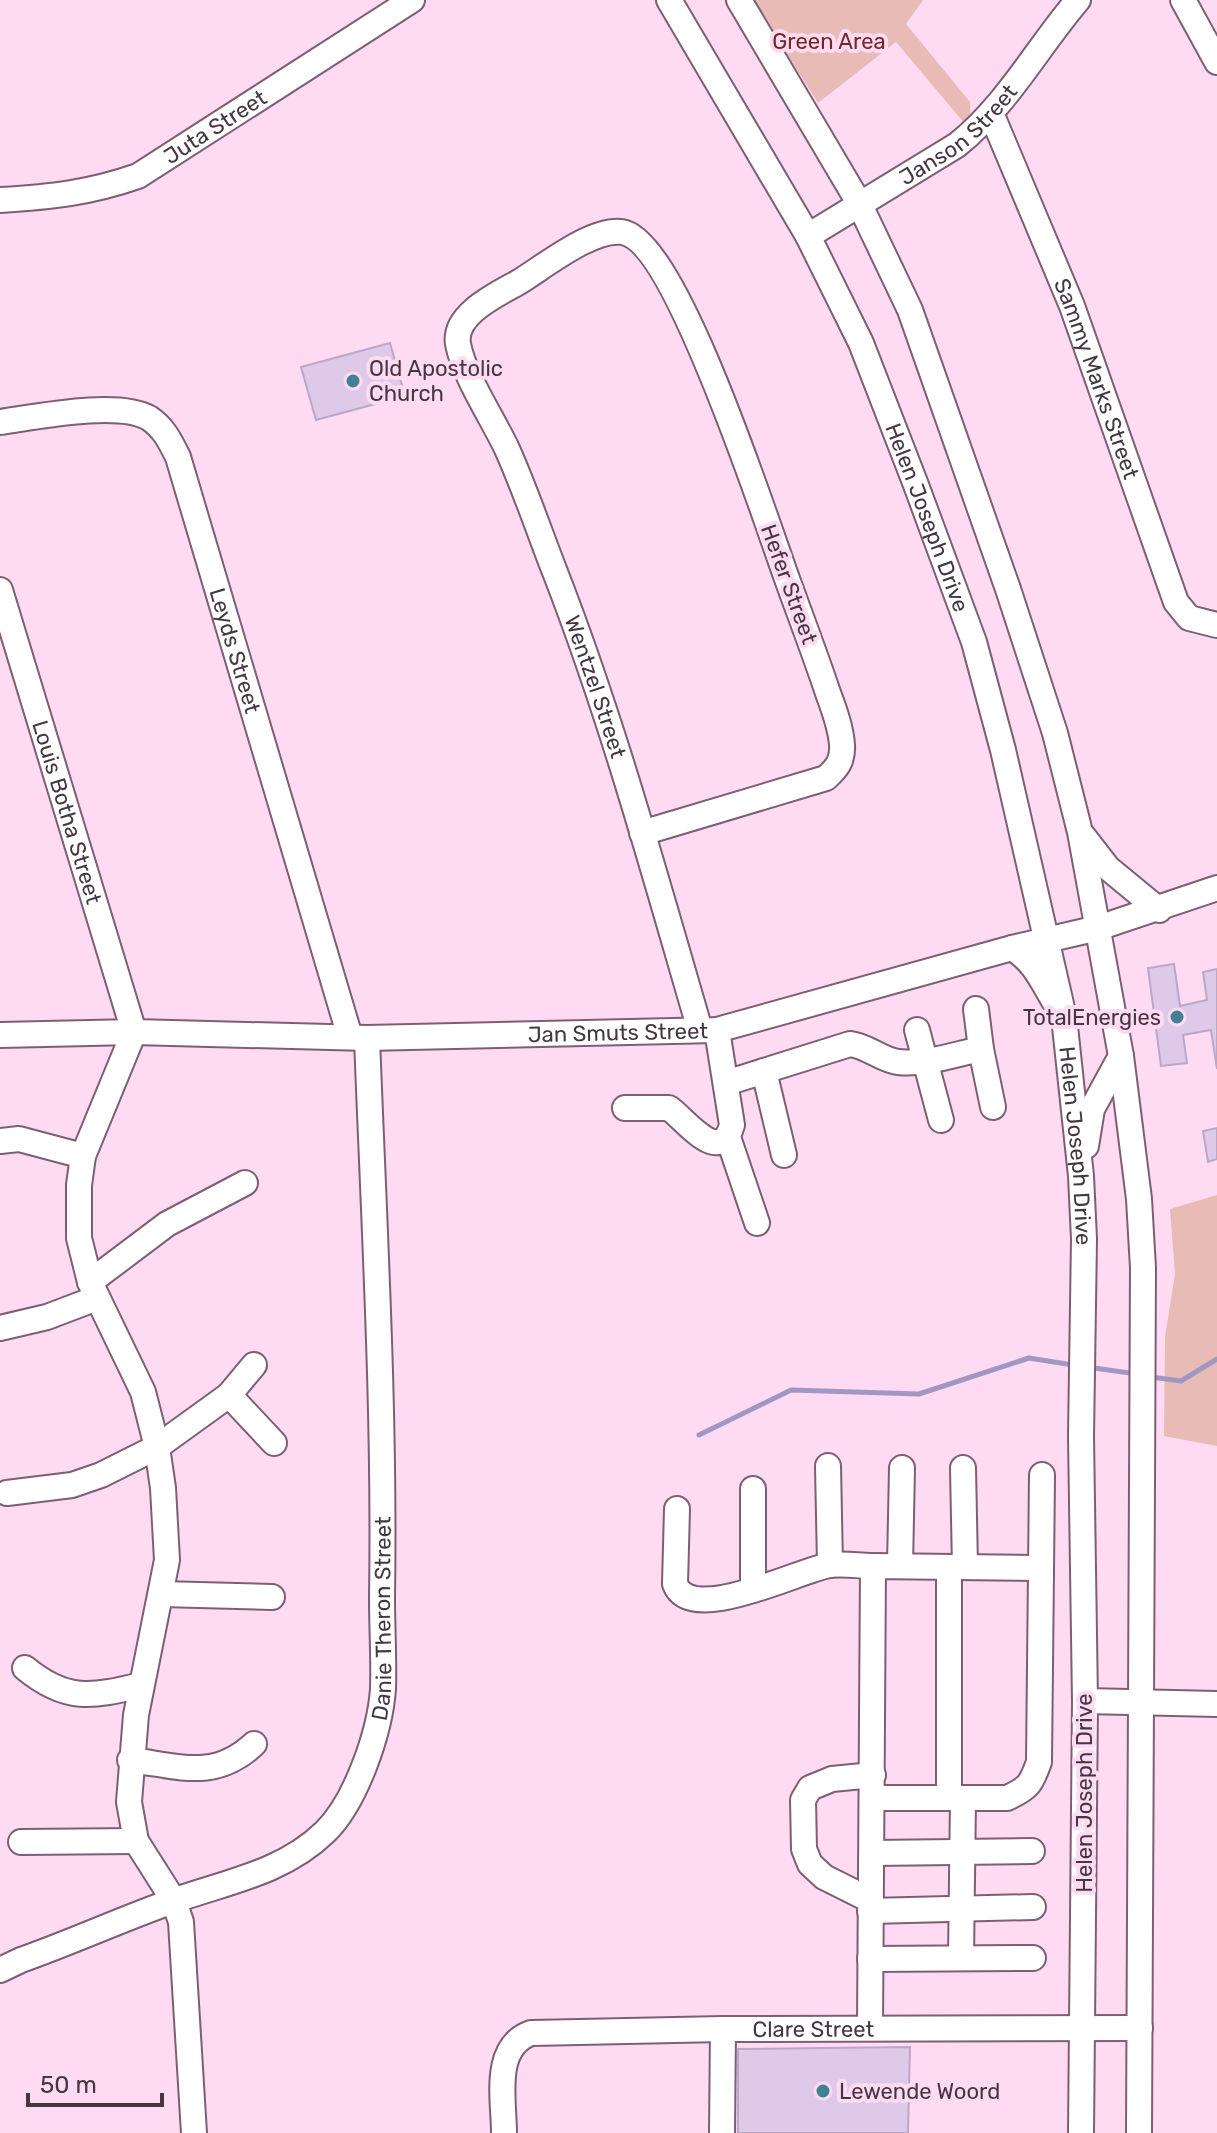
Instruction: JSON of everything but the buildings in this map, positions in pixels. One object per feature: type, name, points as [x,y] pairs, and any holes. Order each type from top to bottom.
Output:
[{"type":"street","name":"Juta Street","points":[[0,200],[100,189],[138,176],[412,0]]},
{"type":"street","name":"Helen Joseph Drive","points":[[669,0],[808,236],[861,343],[974,642],[1003,750],[1064,1017],[1081,1176],[1084,1239],[1081,1436],[1085,1701],[1081,2133]]},
{"type":"street","points":[[739,0],[859,203],[910,310],[1055,733],[1080,832],[1109,982],[1139,1199],[1143,1268],[1139,2133]]},
{"type":"street","name":"Janson Street","points":[[808,236],[957,145],[991,113],[1078,0]]},
{"type":"street","points":[[1183,0],[1217,62]]},
{"type":"street","name":"Sammy Marks Street","points":[[991,113],[1072,306],[1176,602],[1189,618],[1217,625]]},
{"type":"street","name":"Wentzel Street","points":[[618,231],[589,239],[486,302],[464,320],[458,332],[458,343],[508,452],[557,576],[611,728],[642,833],[726,1083],[732,1125],[728,1137],[757,1223]]},
{"type":"street","name":"Hefer Street","points":[[618,231],[630,234],[643,245],[679,300],[706,356],[822,675],[843,746],[840,765],[826,778],[642,833]]},
{"type":"street","name":"Leyds Street","points":[[0,422],[89,410],[129,411],[147,417],[166,432],[178,457],[358,1037]]},
{"type":"street","name":"Louis Botha Street","points":[[0,590],[134,1032]]},
{"type":"street","points":[[1080,832],[1108,868],[1159,910]]},
{"type":"street","name":"Jan Smuts Street","points":[[0,1035],[134,1032],[358,1037],[709,1030],[1012,948],[1098,928],[1217,888]]},
{"type":"street","points":[[1109,982],[1122,921]]},
{"type":"street","points":[[1012,948],[1034,967],[1064,1017]]},
{"type":"street","points":[[976,1009],[993,1107]]},
{"type":"street","points":[[917,1030],[941,1120]]},
{"type":"street","points":[[134,1032],[83,1156],[79,1185],[79,1238],[94,1290],[143,1392],[157,1447],[163,1488],[167,1560],[141,1685],[130,1760],[129,1802],[136,1841],[174,1901],[181,1922],[194,2133]]},
{"type":"street","name":"Danie Theron Street","points":[[0,1970],[174,1901],[241,1881],[306,1850],[328,1829],[347,1802],[363,1766],[377,1725],[383,1689],[384,1477],[358,1037]]},
{"type":"street","points":[[726,1083],[850,1044],[860,1045],[898,1062],[924,1061],[981,1049]]},
{"type":"street","points":[[1081,1176],[1092,1109],[1121,1056]]},
{"type":"street","points":[[764,1071],[784,1155]]},
{"type":"street","points":[[625,1108],[669,1108],[705,1139],[715,1143],[723,1142],[728,1137]]},
{"type":"street","points":[[0,1141],[19,1139],[83,1156]]},
{"type":"street","points":[[0,1328],[47,1317],[94,1290],[167,1224],[245,1183]]},
{"type":"street","points":[[7,1493],[72,1485],[101,1475],[157,1447],[229,1395],[254,1365]]},
{"type":"street","points":[[229,1395],[274,1443]]},
{"type":"street","points":[[828,1466],[830,1565]]},
{"type":"street","points":[[900,1566],[902,1468]]},
{"type":"street","points":[[961,1958],[962,1854],[956,1798],[957,1567],[963,1468]]},
{"type":"street","points":[[1033,1907],[962,1910],[870,1906],[824,1877],[810,1864],[804,1849],[802,1815],[803,1800],[810,1788],[832,1779],[956,1798],[1007,1798],[1026,1790],[1039,1762],[1042,1475]]},
{"type":"street","points":[[753,1489],[753,1590]]},
{"type":"street","points":[[677,1509],[674,1569],[678,1591],[685,1597],[731,1596],[830,1565],[1041,1568]]},
{"type":"street","points":[[870,2027],[873,1566]]},
{"type":"street","points":[[161,1594],[272,1597]]},
{"type":"street","points":[[25,1668],[57,1690],[78,1694],[105,1694],[141,1685]]},
{"type":"street","points":[[1085,1701],[1217,1704]]},
{"type":"street","points":[[130,1760],[201,1769],[223,1766],[238,1759],[254,1744]]},
{"type":"street","points":[[21,1842],[136,1841]]},
{"type":"street","points":[[872,1853],[1032,1851]]},
{"type":"street","points":[[870,1959],[1033,1958]]},
{"type":"street","name":"Clare Street","points":[[504,2133],[504,2063],[511,2044],[531,2033],[870,2027],[1140,2028]]},
{"type":"street","points":[[722,2133],[723,2029]]},
{"type":"green space","name":"Green Area","points":[[753,0],[923,0],[906,24],[970,102],[971,131],[896,42],[818,103]]},
{"type":"green space","points":[[1217,1195],[1217,1446],[1164,1436],[1165,1337],[1175,1274],[1170,1209]]},
{"type":"waterway","points":[[699,1435],[791,1390],[919,1394],[1029,1358],[1073,1365]]},
{"type":"waterway","points":[[1151,1377],[1181,1381],[1217,1359]]},
{"type":"waterway","points":[[1087,1367],[1137,1374]]},
{"type":"place","name":"Old Apostolic Church","points":[[353,381]]},
{"type":"place","name":"TotalEnergies","points":[[1177,1017]]},
{"type":"place","name":"Lewende Woord","points":[[823,2091]]}]
